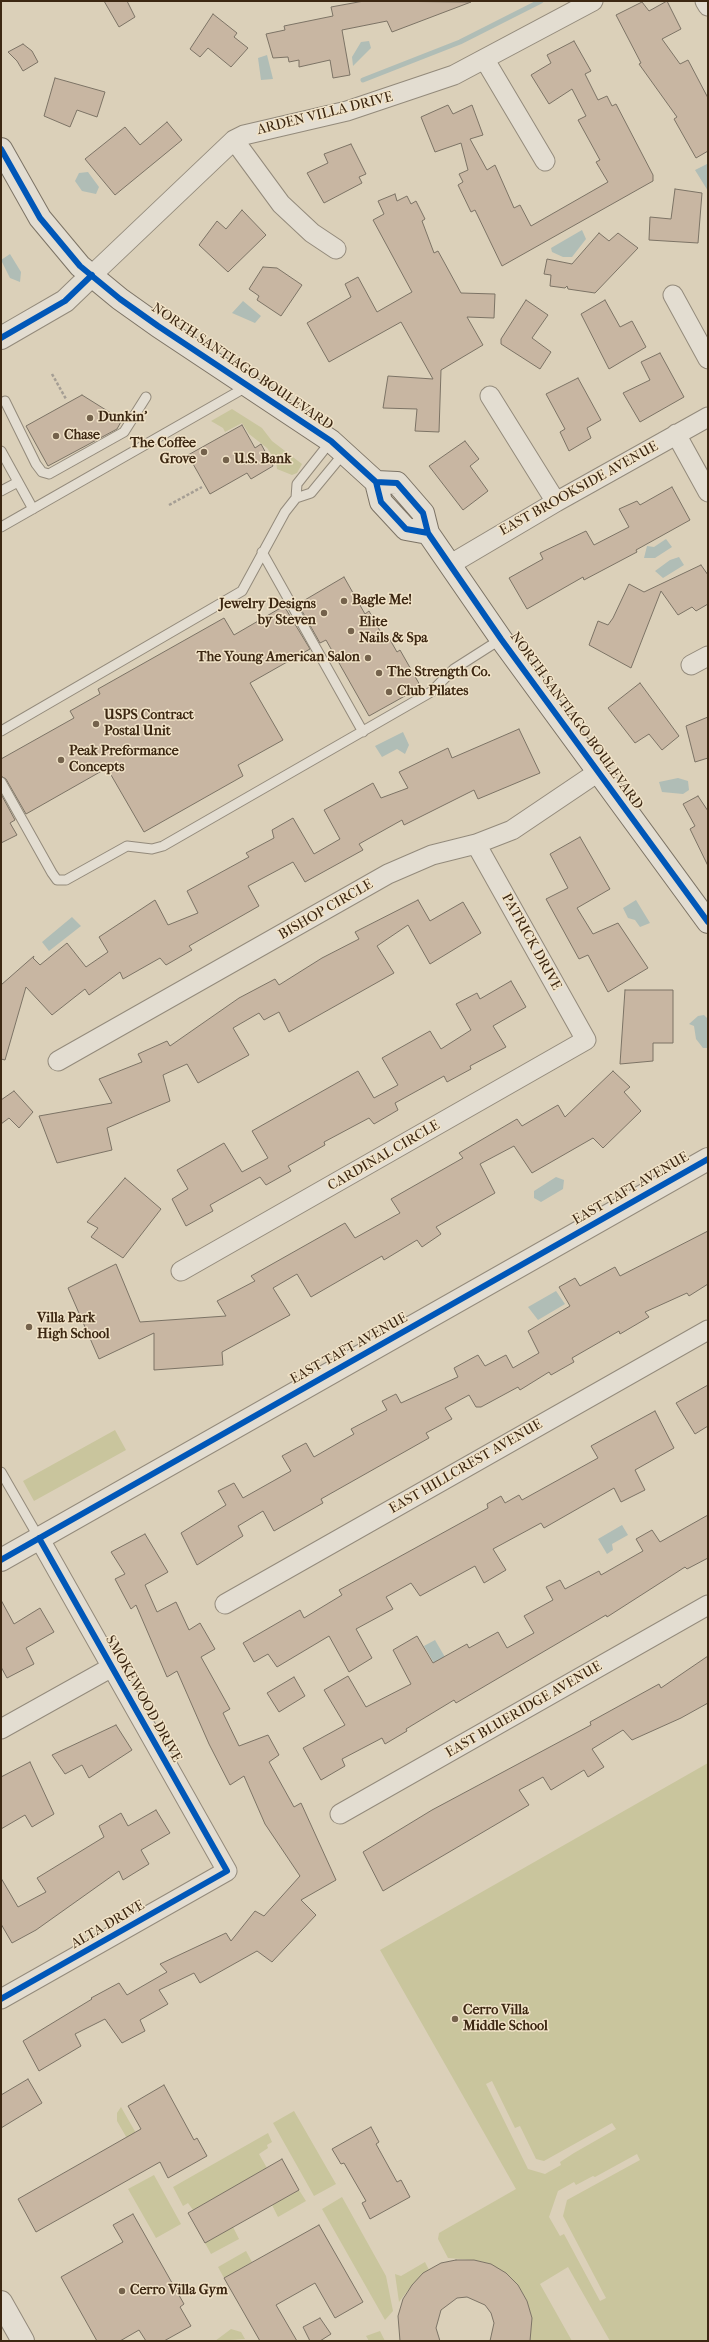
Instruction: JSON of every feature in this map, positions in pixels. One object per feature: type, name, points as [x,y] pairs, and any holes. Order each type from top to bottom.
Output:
[{"type":"main road","name":"NORTH SANTIAGO BOULEVARD","points":[[1,149],[40,218],[65,249],[92,276],[158,326],[338,446],[376,482],[397,483],[423,513],[428,533],[501,638],[598,772],[704,908]]},
{"type":"main road","points":[[1,338],[65,301],[92,276]]},
{"type":"main road","name":"EAST TAFT AVENUE","points":[[1,1560],[708,1159]]},
{"type":"main road","points":[[1,2302],[23,2341]]},
{"type":"street","name":"ARDEN VILLA DRIVE","points":[[92,276],[234,140],[254,132],[380,101],[454,75],[485,60],[593,1]]},
{"type":"street","points":[[705,1],[708,6]]},
{"type":"street","points":[[485,60],[545,161]]},
{"type":"street","points":[[234,140],[281,204],[312,233],[336,249]]},
{"type":"street","points":[[673,295],[708,359]]},
{"type":"street","points":[[490,396],[556,502]]},
{"type":"street","name":"EAST BROOKSIDE AVENUE","points":[[451,564],[556,502],[708,417]]},
{"type":"street","points":[[676,434],[708,492]]},
{"type":"street","points":[[691,665],[708,656]]},
{"type":"street","name":"BISHOP CIRCLE","points":[[58,1061],[388,874],[432,855],[495,838],[529,820],[598,772]]},
{"type":"street","name":"PATRICK DRIVE","points":[[476,844],[586,1040]]},
{"type":"street","name":"CARDINAL CIRCLE","points":[[181,1271],[586,1040]]},
{"type":"street","name":"EAST HILLCREST AVENUE","points":[[225,1604],[708,1330]]},
{"type":"street","name":"SMOKEWOOD DRIVE","points":[[38,1538],[227,1871]]},
{"type":"street","name":"EAST BLUERIDGE AVENUE","points":[[340,1814],[708,1605]]},
{"type":"street","points":[[1,1729],[112,1667]]},
{"type":"street","name":"ALTA DRIVE","points":[[1,1999],[227,1871]]},
{"type":"lane","points":[[1,527],[249,386]]},
{"type":"lane","points":[[5,401],[36,464],[42,472],[49,474],[124,432],[146,397]]},
{"type":"lane","points":[[296,498],[297,484],[338,446]]},
{"type":"lane","points":[[1,731],[242,591],[285,512],[296,498],[311,493],[338,446]]},
{"type":"lane","points":[[1,451],[33,509]]},
{"type":"lane","points":[[1,491],[18,482]]},
{"type":"lane","points":[[262,552],[363,732]]},
{"type":"lane","points":[[1,782],[52,873],[57,880],[66,880],[127,846],[152,849],[163,846],[431,692],[454,669],[501,638]]},
{"type":"lane","points":[[1,1472],[38,1538]]},
{"type":"path","points":[[52,374],[66,399]]},
{"type":"path","points":[[169,504],[202,487]]},
{"type":"shaded area","points":[[369,41],[371,48],[353,66],[352,57],[361,42]]},
{"type":"shaded area","points":[[267,55],[273,79],[261,80],[258,58]]},
{"type":"shaded area","points":[[707,164],[708,166],[708,191],[695,170]]},
{"type":"shaded area","points":[[88,172],[99,187],[96,194],[82,191],[75,181],[79,173]]},
{"type":"shaded area","points":[[582,230],[586,239],[572,257],[563,257],[552,252],[551,248]]},
{"type":"shaded area","points":[[10,254],[21,272],[20,282],[10,278],[1,260]]},
{"type":"shaded area","points":[[243,301],[261,316],[255,323],[232,313]]},
{"type":"shaded area","points":[[232,409],[262,428],[272,441],[302,464],[297,473],[292,475],[277,469],[276,461],[267,448],[249,434],[242,423],[225,432],[223,428],[211,421]]},
{"type":"shaded area","points":[[666,539],[672,547],[655,558],[644,558],[647,546],[654,547]]},
{"type":"shaded area","points":[[679,557],[684,565],[663,578],[655,571],[670,560]]},
{"type":"shaded area","points":[[403,732],[409,745],[405,754],[397,749],[382,757],[375,746]]},
{"type":"shaded area","points":[[678,778],[688,781],[689,790],[683,794],[662,792],[659,782]]},
{"type":"shaded area","points":[[636,900],[650,923],[640,927],[635,920],[628,918],[623,908]]},
{"type":"shaded area","points":[[72,917],[81,926],[49,951],[42,942]]},
{"type":"shaded area","points":[[704,1015],[708,1019],[708,1048],[703,1048],[696,1039],[694,1026],[689,1024],[698,1016]]},
{"type":"shaded area","points":[[556,1177],[564,1180],[563,1189],[541,1202],[534,1198],[534,1191]]},
{"type":"shaded area","points":[[556,1291],[565,1304],[538,1320],[528,1307]]},
{"type":"shaded area","points":[[115,1430],[126,1450],[34,1501],[23,1481]]},
{"type":"shaded area","points":[[622,1525],[628,1535],[612,1544],[613,1550],[607,1554],[598,1539]]},
{"type":"shaded area","points":[[435,1640],[449,1664],[438,1670],[424,1646]]},
{"type":"shaded area","points":[[708,1763],[708,2341],[610,2341],[568,2267],[540,2284],[572,2341],[530,2341],[532,2318],[527,2301],[518,2285],[491,2264],[474,2260],[448,2258],[438,2239],[439,2233],[516,2189],[380,1950]],"holes":[[[492,2081],[515,2128],[520,2126],[536,2159],[544,2161],[612,2123],[616,2129],[574,2153],[560,2162],[561,2165],[545,2174],[528,2169],[486,2084]],[[637,2154],[640,2160],[567,2200],[563,2216],[606,2298],[600,2301],[564,2234],[560,2236],[549,2217],[558,2191],[574,2182],[576,2185],[593,2176],[595,2177]]]},
{"type":"shaded area","points":[[121,2107],[152,2161],[143,2166],[117,2121],[117,2113]]},
{"type":"shaded area","points":[[294,2111],[336,2184],[314,2196],[273,2123]]},
{"type":"shaded area","points":[[268,2133],[272,2142],[267,2145],[268,2148],[259,2154],[267,2168],[193,2210],[188,2203],[183,2206],[173,2187]]},
{"type":"shaded area","points":[[154,2175],[181,2224],[156,2238],[128,2189]]},
{"type":"shaded area","points":[[299,2190],[306,2201],[278,2217],[272,2205]]},
{"type":"shaded area","points":[[342,2197],[386,2276],[393,2311],[385,2320],[322,2209]]},
{"type":"shaded area","points":[[233,2227],[239,2239],[211,2254],[205,2243]]},
{"type":"shaded area","points":[[246,2251],[252,2262],[224,2278],[218,2267]]},
{"type":"shaded area","points":[[425,2262],[429,2270],[412,2285],[399,2302],[395,2274],[401,2276]]},
{"type":"shaded area","points":[[231,2329],[241,2332],[245,2339],[215,2341]]},
{"type":"shaded area","points":[[380,2331],[385,2341],[369,2341],[366,2336]]},
{"type":"building","points":[[104,1],[127,1],[135,17],[119,27]]},
{"type":"building","points":[[364,1],[471,2],[392,32],[387,21],[342,30],[350,75],[333,78],[330,60],[299,67],[299,60],[289,62],[288,57],[273,58],[266,34],[285,30],[284,26],[333,16],[331,7]]},
{"type":"building","points":[[667,1],[681,29],[662,39],[680,64],[688,60],[708,98],[708,151],[696,158],[674,119],[677,117],[639,64],[641,63],[616,15],[642,2],[649,11]]},
{"type":"building","points":[[213,14],[237,33],[234,37],[248,48],[231,67],[208,48],[200,57],[190,49]]},
{"type":"building","points":[[574,41],[591,71],[585,74],[598,100],[607,96],[612,106],[616,104],[653,175],[653,181],[502,266],[475,210],[471,212],[458,185],[463,182],[459,174],[468,170],[461,143],[435,152],[421,117],[448,105],[453,114],[472,105],[483,135],[470,139],[487,170],[495,165],[514,208],[520,205],[531,226],[608,182],[596,162],[600,160],[578,120],[586,116],[572,89],[549,104],[531,75],[551,63],[547,55]]},
{"type":"building","points":[[23,44],[32,51],[38,62],[23,71],[17,61],[8,52]]},
{"type":"building","points":[[55,78],[105,92],[97,117],[77,110],[70,127],[44,116]]},
{"type":"building","points":[[167,122],[182,140],[115,195],[85,159],[125,127],[140,145]]},
{"type":"building","points":[[351,144],[366,174],[359,177],[362,183],[324,203],[307,173],[328,163],[324,154]]},
{"type":"building","points":[[675,189],[702,193],[698,243],[649,240],[650,217],[671,219]]},
{"type":"building","points":[[395,194],[397,201],[407,196],[411,204],[416,201],[425,219],[422,221],[434,253],[438,251],[461,293],[495,294],[494,318],[467,317],[483,345],[441,370],[439,432],[415,431],[417,409],[383,408],[388,376],[433,379],[401,322],[329,362],[307,323],[351,297],[345,284],[358,277],[377,312],[412,292],[373,220],[384,214],[378,201]]},
{"type":"building","points":[[242,210],[266,235],[228,272],[199,245],[217,221],[226,229]]},
{"type":"building","points":[[599,233],[609,241],[618,233],[638,248],[595,293],[568,289],[567,286],[565,288],[550,286],[551,275],[544,274],[547,259],[572,264]]},
{"type":"building","points":[[263,267],[277,268],[302,285],[281,316],[257,300],[259,296],[249,289]]},
{"type":"building","points":[[526,300],[548,315],[532,338],[551,352],[540,369],[501,344],[501,339]]},
{"type":"building","points":[[605,300],[620,327],[632,321],[646,347],[609,369],[581,314]]},
{"type":"building","points":[[660,353],[684,397],[640,422],[623,393],[650,380],[641,362]]},
{"type":"building","points":[[578,378],[601,420],[587,428],[591,438],[569,451],[560,432],[565,429],[546,394]]},
{"type":"building","points":[[82,395],[122,420],[117,429],[48,466],[26,426]]},
{"type":"building","points":[[242,425],[255,448],[261,444],[273,466],[251,479],[247,473],[210,494],[188,455]]},
{"type":"building","points":[[465,441],[479,459],[470,466],[488,491],[463,510],[429,466]]},
{"type":"building","points":[[672,487],[690,520],[636,550],[637,552],[584,580],[583,577],[527,609],[509,578],[543,559],[540,553],[586,531],[594,545],[629,527],[619,509],[637,501],[640,505]]},
{"type":"building","points":[[701,565],[708,575],[708,604],[696,611],[692,607],[678,615],[661,591],[631,668],[589,645],[598,621],[608,625],[613,618],[629,584],[644,592]]},
{"type":"building","points":[[344,577],[365,614],[369,611],[385,640],[389,638],[397,652],[400,650],[421,687],[369,716],[326,640],[320,643],[298,604]]},
{"type":"building","points":[[284,606],[310,649],[250,683],[283,740],[238,765],[243,776],[144,832],[107,768],[26,814],[6,779],[1,776],[1,759],[74,718],[70,711],[100,694],[98,689],[224,618],[234,635]]},
{"type":"building","points":[[640,683],[679,736],[662,750],[649,734],[635,743],[608,708]]},
{"type":"building","points":[[708,717],[708,758],[695,762],[686,726]]},
{"type":"building","points":[[519,729],[540,773],[478,799],[474,790],[404,825],[402,820],[359,844],[363,850],[305,882],[293,862],[248,886],[259,906],[189,946],[192,950],[166,965],[160,958],[123,979],[120,972],[89,995],[85,989],[52,1015],[26,987],[5,1060],[1,1059],[1,985],[34,956],[33,958],[40,965],[67,943],[86,967],[108,952],[99,937],[155,900],[168,925],[198,913],[187,891],[249,857],[246,853],[274,838],[272,830],[293,818],[314,854],[340,839],[324,810],[373,783],[381,798],[408,788],[399,772],[448,748],[452,758]]},
{"type":"building","points":[[1,794],[15,820],[10,823],[17,835],[1,843]]},
{"type":"building","points":[[698,796],[708,811],[708,866],[690,829],[695,826],[683,804]]},
{"type":"building","points":[[580,837],[610,889],[577,908],[593,934],[618,923],[648,968],[608,992],[588,955],[579,959],[546,899],[568,888],[550,854]]},
{"type":"building","points":[[418,900],[430,921],[463,902],[481,933],[430,964],[408,925],[377,946],[394,973],[289,1032],[279,1012],[264,1020],[259,1013],[233,1028],[249,1055],[198,1083],[187,1064],[163,1075],[170,1101],[107,1128],[112,1150],[57,1163],[39,1116],[112,1103],[99,1079],[142,1062],[138,1054],[167,1041],[170,1046],[239,998],[275,979],[279,985],[322,958],[359,939],[355,932]]},
{"type":"building","points":[[511,981],[526,1007],[493,1026],[506,1047],[470,1066],[471,1069],[447,1082],[444,1076],[395,1103],[398,1110],[374,1124],[369,1118],[324,1142],[325,1145],[288,1166],[291,1171],[266,1185],[260,1177],[210,1205],[213,1211],[186,1226],[172,1199],[188,1189],[177,1170],[224,1143],[242,1172],[268,1158],[252,1131],[358,1071],[374,1098],[398,1085],[382,1058],[430,1031],[441,1049],[471,1030],[456,1004],[477,993],[480,999]]},
{"type":"building","points":[[625,990],[673,990],[673,1043],[653,1043],[653,1061],[620,1064]]},
{"type":"building","points":[[613,1071],[630,1087],[624,1092],[641,1111],[603,1148],[593,1138],[532,1173],[514,1146],[480,1164],[495,1193],[436,1227],[441,1234],[422,1247],[417,1240],[384,1260],[382,1256],[311,1297],[297,1274],[273,1288],[290,1315],[222,1352],[223,1365],[154,1370],[154,1333],[99,1359],[68,1288],[116,1264],[140,1322],[226,1316],[217,1301],[255,1281],[251,1276],[345,1223],[355,1238],[400,1213],[391,1199],[463,1158],[459,1153],[517,1119],[522,1126],[558,1105],[565,1117]]},
{"type":"building","points":[[14,1091],[33,1112],[19,1128],[9,1118],[1,1124],[1,1100]]},
{"type":"building","points":[[125,1178],[161,1209],[123,1258],[91,1237],[98,1228],[87,1222]]},
{"type":"building","points":[[708,1231],[708,1284],[689,1296],[687,1293],[645,1312],[649,1317],[620,1334],[619,1331],[572,1358],[574,1362],[551,1375],[549,1372],[520,1390],[518,1387],[481,1407],[476,1407],[469,1395],[445,1408],[452,1419],[426,1433],[429,1438],[321,1499],[323,1503],[274,1531],[263,1511],[238,1526],[243,1536],[197,1565],[181,1533],[226,1505],[218,1491],[234,1483],[243,1498],[291,1471],[282,1456],[306,1443],[314,1457],[354,1434],[351,1429],[387,1410],[382,1401],[396,1394],[401,1403],[458,1377],[454,1368],[478,1355],[485,1366],[506,1355],[513,1368],[539,1353],[528,1331],[570,1306],[559,1287],[575,1278],[580,1286],[615,1267],[620,1276]]},
{"type":"building","points":[[708,1385],[708,1426],[695,1434],[676,1403]]},
{"type":"building","points":[[655,1411],[674,1448],[635,1470],[645,1490],[621,1502],[614,1488],[544,1528],[541,1523],[493,1549],[506,1570],[484,1583],[475,1566],[420,1596],[411,1583],[386,1597],[393,1609],[356,1629],[372,1658],[349,1672],[329,1636],[277,1667],[268,1654],[254,1662],[243,1643],[300,1610],[304,1618],[342,1595],[339,1590],[488,1508],[487,1504],[501,1496],[505,1503],[519,1495],[522,1500],[598,1458],[591,1446]]},
{"type":"building","points":[[708,1515],[708,1558],[687,1569],[685,1567],[607,1617],[606,1615],[456,1703],[454,1700],[406,1729],[407,1731],[385,1744],[382,1738],[342,1759],[345,1766],[321,1780],[303,1748],[345,1725],[324,1690],[348,1676],[366,1707],[411,1684],[393,1650],[417,1636],[433,1663],[467,1644],[469,1648],[498,1632],[507,1648],[534,1633],[524,1616],[553,1600],[546,1587],[560,1580],[565,1589],[599,1571],[601,1575],[643,1551],[636,1539],[652,1530],[660,1542]]},
{"type":"building","points":[[145,1534],[168,1572],[145,1585],[157,1612],[176,1602],[189,1630],[200,1623],[215,1649],[201,1657],[230,1709],[223,1713],[239,1746],[268,1735],[279,1755],[269,1762],[294,1807],[301,1803],[336,1880],[301,1900],[316,1915],[272,1962],[257,1951],[200,1983],[194,1973],[159,1990],[168,2004],[140,2020],[145,2031],[122,2043],[105,2019],[75,2034],[81,2046],[39,2071],[23,2041],[92,1999],[91,1998],[119,1983],[127,1995],[167,1972],[160,1964],[226,1933],[231,1941],[255,1911],[264,1916],[300,1876],[265,1824],[244,1776],[230,1785],[209,1744],[177,1671],[167,1677],[136,1605],[131,1609],[115,1579],[125,1574],[111,1552]]},
{"type":"building","points":[[1,1600],[14,1624],[40,1608],[54,1632],[26,1648],[34,1664],[7,1678],[1,1667]]},
{"type":"building","points":[[708,1656],[708,1703],[681,1718],[632,1740],[623,1730],[592,1749],[604,1767],[588,1777],[584,1770],[551,1790],[543,1777],[519,1790],[529,1805],[383,1891],[363,1852],[432,1810],[591,1725],[590,1722],[659,1684],[661,1688]]},
{"type":"building","points":[[294,1677],[305,1696],[279,1712],[267,1693]]},
{"type":"building","points":[[116,1725],[132,1750],[89,1778],[82,1765],[65,1774],[52,1755]]},
{"type":"building","points":[[30,1762],[54,1814],[32,1827],[25,1815],[1,1829],[1,1777]]},
{"type":"building","points":[[156,1810],[170,1833],[141,1850],[149,1864],[123,1880],[119,1871],[36,1930],[12,1943],[1,1924],[1,1878],[18,1907],[46,1892],[37,1878],[104,1837],[99,1826],[121,1813],[128,1826]]},
{"type":"building","points":[[28,2079],[42,2103],[1,2128],[1,2095]]},
{"type":"building","points":[[164,2085],[194,2140],[197,2138],[207,2156],[168,2178],[160,2162],[36,2232],[18,2199],[141,2129],[128,2106]]},
{"type":"building","points":[[371,2127],[379,2142],[376,2144],[397,2182],[401,2180],[410,2197],[370,2219],[362,2203],[366,2201],[344,2163],[341,2164],[332,2149]]},
{"type":"building","points":[[282,2159],[299,2190],[205,2243],[188,2213]]},
{"type":"building","name":"Cerro Villa Gym","points":[[133,2214],[184,2304],[180,2307],[191,2326],[164,2341],[146,2341],[139,2330],[120,2341],[97,2341],[61,2277],[123,2242],[113,2225]]},
{"type":"building","points":[[319,2225],[363,2302],[335,2318],[315,2283],[276,2305],[297,2341],[260,2341],[224,2278]]},
{"type":"building","points":[[456,2260],[474,2260],[491,2264],[506,2273],[518,2285],[527,2301],[532,2318],[530,2341],[490,2341],[494,2323],[491,2313],[485,2305],[467,2297],[457,2298],[441,2310],[436,2328],[440,2341],[400,2341],[398,2316],[403,2299],[412,2285],[423,2273],[441,2263]]},
{"type":"building","points":[[320,2318],[331,2334],[320,2341],[310,2341],[303,2327]]},
{"type":"waterway","points":[[363,80],[460,42],[541,1]]},
{"type":"cycle path","points":[[1,149],[40,218],[80,266],[120,299],[158,326],[331,441],[376,482],[381,502],[406,529],[428,533]]},
{"type":"cycle path","points":[[1,338],[65,301],[92,275]]},
{"type":"cycle path","points":[[376,482],[397,483],[423,513],[428,533],[501,639],[708,922]]},
{"type":"cycle path","points":[[1,1560],[708,1159]]},
{"type":"cycle path","points":[[1,1999],[227,1871],[39,1538]]},
{"type":"place","name":"Dunkin'","points":[[90,418]]},
{"type":"place","name":"Chase","points":[[56,436]]},
{"type":"place","name":"The Coffee Grove","points":[[204,452]]},
{"type":"place","name":"U.S. Bank","points":[[226,460]]},
{"type":"place","name":"Bagle Me!","points":[[344,601]]},
{"type":"place","name":"Jewelry Designs by Steven","points":[[324,613]]},
{"type":"place","name":"Elite Nails & Spa","points":[[351,631]]},
{"type":"place","name":"The Young American Salon","points":[[368,658]]},
{"type":"place","name":"The Strength Co.","points":[[379,673]]},
{"type":"place","name":"Club Pilates","points":[[389,692]]},
{"type":"place","name":"USPS Contract Postal Unit","points":[[96,724]]},
{"type":"place","name":"Peak Preformance Concepts","points":[[61,760]]},
{"type":"place","name":"Villa Park High School","points":[[29,1327]]},
{"type":"place","name":"Cerro Villa Middle School","points":[[455,2019]]},
{"type":"place","name":"Cerro Villa Gym","points":[[122,2291]]}]
